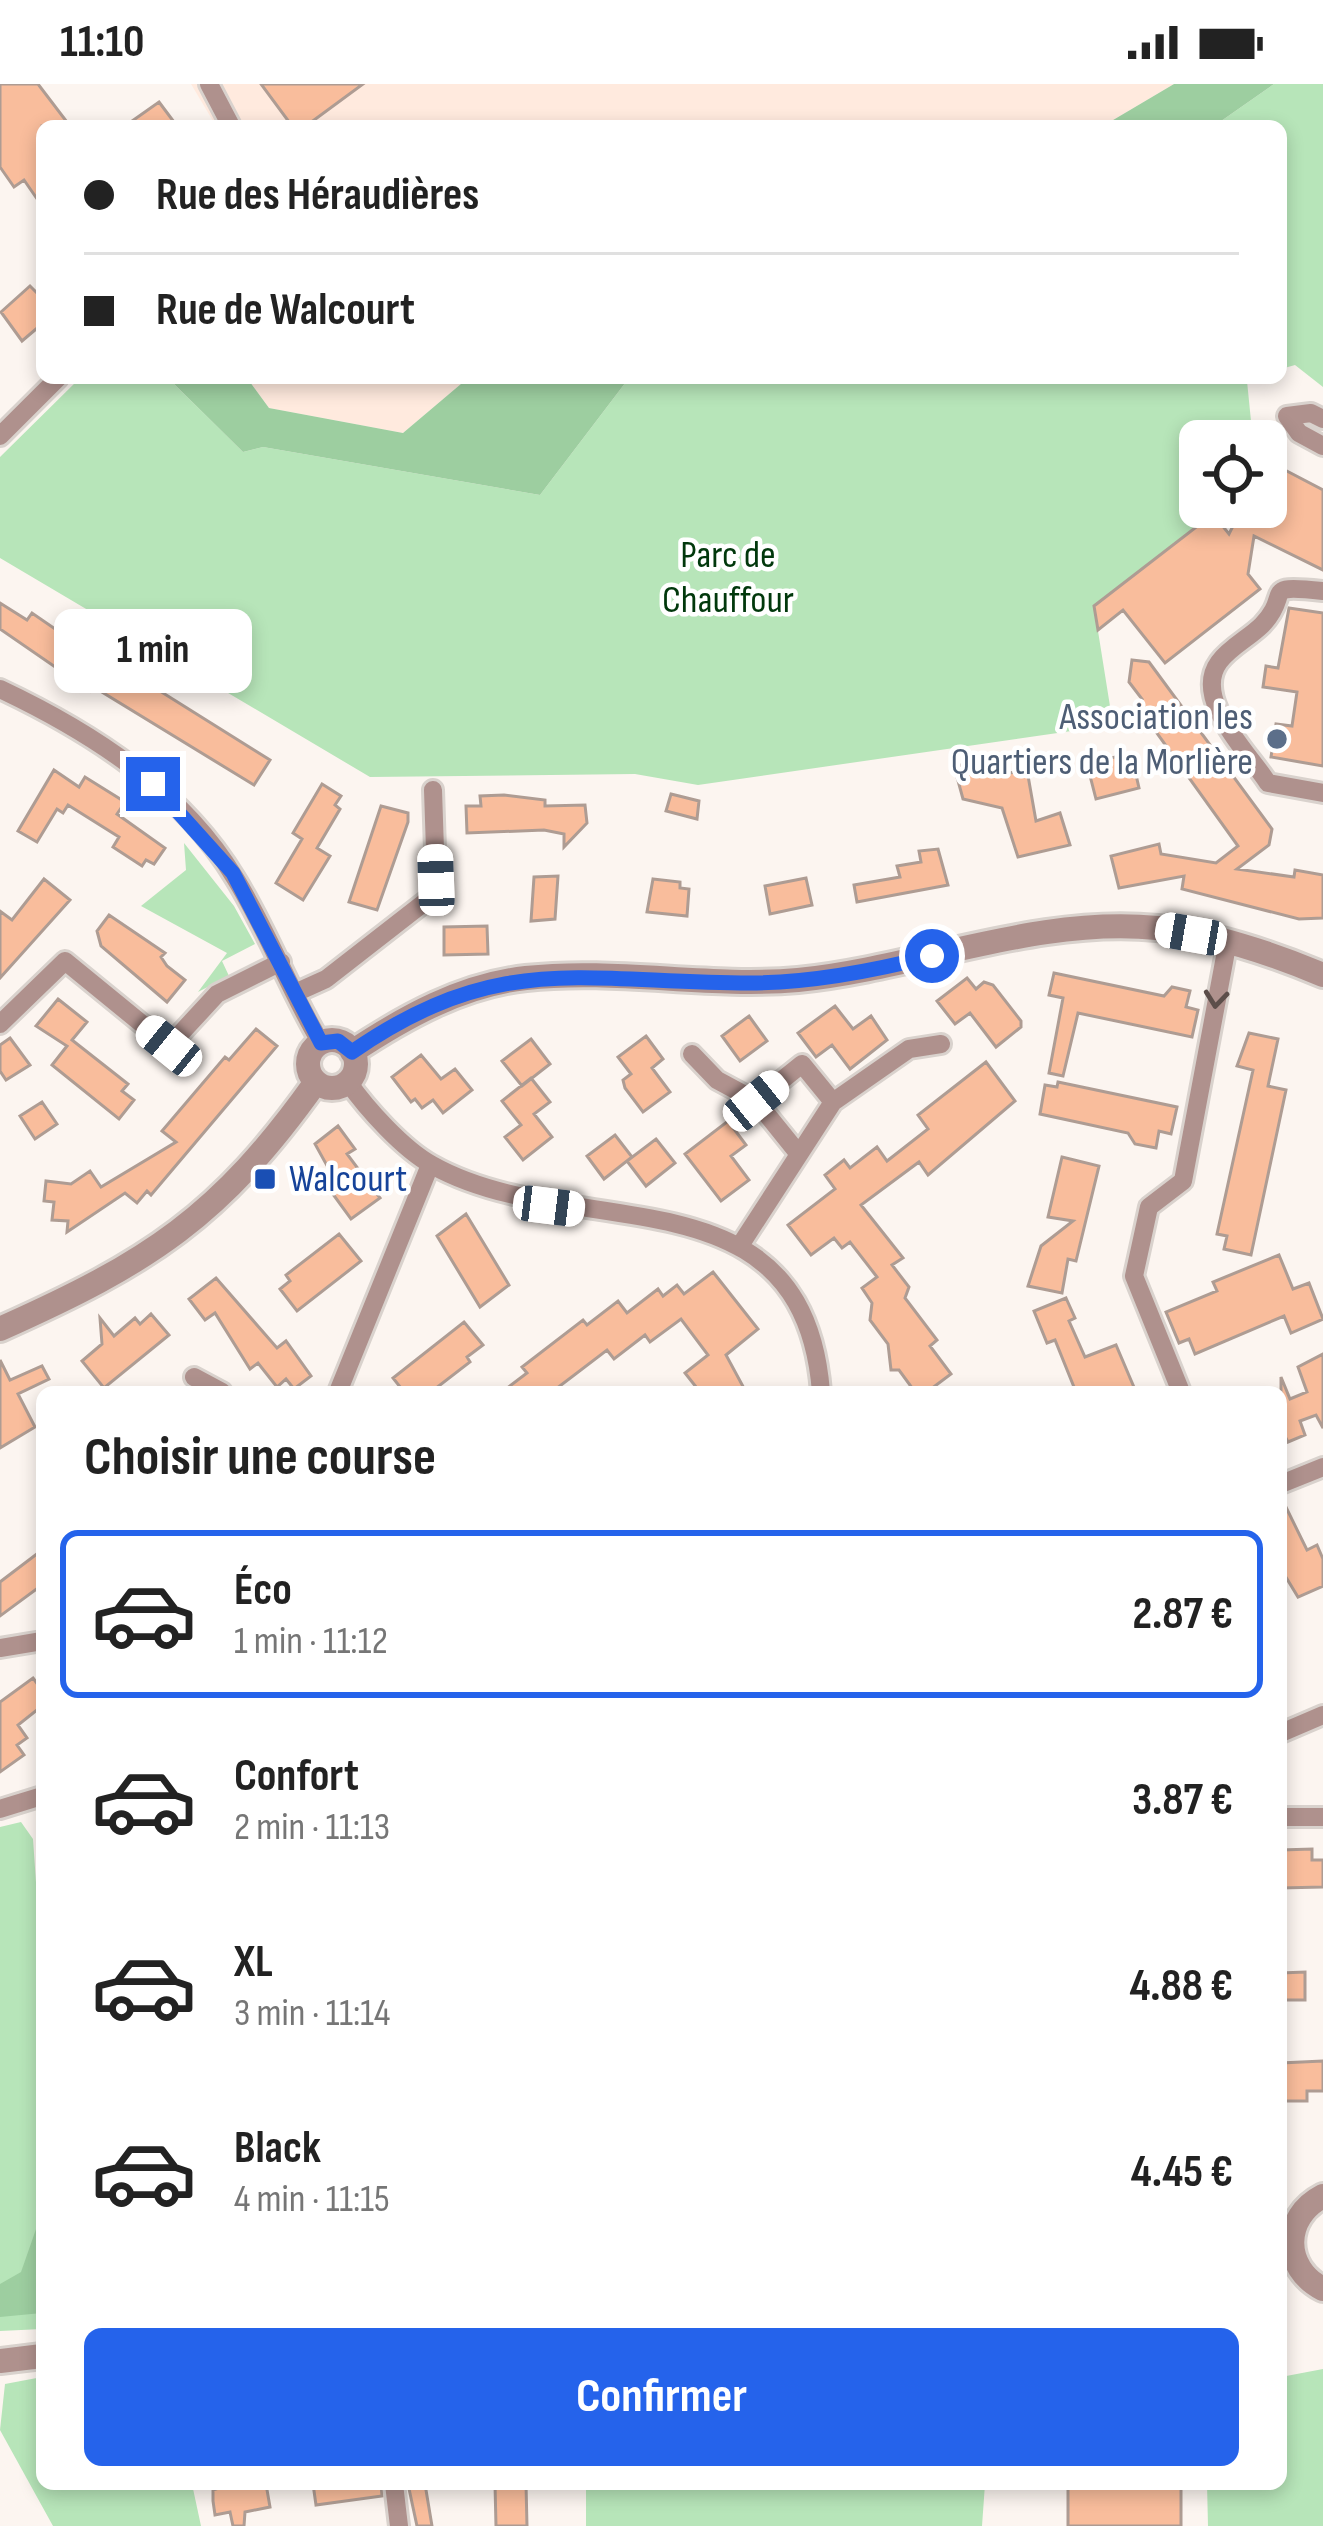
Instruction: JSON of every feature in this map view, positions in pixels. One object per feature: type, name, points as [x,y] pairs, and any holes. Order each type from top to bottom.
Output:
[{"type":"street","points":[[209,84],[228,120]]},
{"type":"street","points":[[0,436],[52,384]]},
{"type":"street","points":[[1323,419],[1311,413],[1287,416],[1299,433],[1323,446]]},
{"type":"street","points":[[1323,591],[1286,587],[1276,593],[1266,621],[1220,659],[1210,678],[1212,699],[1268,783],[1323,793]]},
{"type":"street","points":[[0,689],[84,733],[153,784],[233,873],[321,1043]]},
{"type":"street","points":[[295,993],[326,979],[430,898],[436,880],[433,790]]},
{"type":"street","points":[[352,1052],[404,1018],[522,978],[784,981],[1109,928],[1155,928],[1323,975]]},
{"type":"street","points":[[1179,1386],[1134,1276],[1149,1207],[1183,1181],[1227,946]]},
{"type":"street","points":[[0,1024],[65,961],[169,1046],[205,1003],[281,962]]},
{"type":"street","points":[[338,1041],[352,1052],[355,1070],[348,1082],[333,1088],[316,1082],[308,1059],[321,1043],[338,1041]]},
{"type":"street","points":[[741,1244],[833,1102],[909,1049],[941,1044]]},
{"type":"street","points":[[692,1054],[718,1080],[756,1101],[798,1153]]},
{"type":"street","points":[[756,1101],[802,1064],[833,1102]]},
{"type":"street","points":[[0,1329],[115,1274],[203,1216],[279,1137],[316,1082]]},
{"type":"street","points":[[348,1082],[430,1165],[549,1206],[680,1222],[741,1244],[786,1288],[798,1309],[814,1351],[820,1386]]},
{"type":"street","points":[[340,1386],[430,1165]]},
{"type":"street","points":[[194,1377],[211,1386]]},
{"type":"street","points":[[1287,1482],[1323,1467]]},
{"type":"street","points":[[0,1648],[36,1642]]},
{"type":"street","points":[[1287,1730],[1323,1715]]},
{"type":"street","points":[[0,1809],[36,1798]]},
{"type":"street","points":[[1287,1817],[1323,1817]]},
{"type":"street","points":[[1287,2246],[1299,2216],[1323,2196]]},
{"type":"street","points":[[1287,2250],[1300,2271],[1323,2289]]},
{"type":"street","points":[[0,2361],[36,2357]]},
{"type":"street","points":[[395,2490],[399,2526]]},
{"type":"shaded area","points":[[191,84],[1174,84],[1113,120],[212,120]]},
{"type":"shaded area","points":[[251,384],[461,384],[403,433],[269,408]]},
{"type":"green space","points":[[1174,84],[1274,84],[1223,120],[1113,120]]},
{"type":"green space","points":[[1274,84],[1323,84],[1323,387],[1295,365],[1287,367],[1287,120],[1223,120]]},
{"type":"green space","name":"Parc de Chauffour","points":[[74,384],[174,384],[243,452],[263,447],[540,495],[624,384],[1247,384],[1251,420],[1179,420],[1179,528],[1194,528],[1094,606],[1113,725],[698,785],[635,774],[370,777],[0,558],[0,457]]},
{"type":"green space","points":[[174,384],[251,384],[269,408],[403,433],[461,384],[624,384],[540,495],[263,447],[243,452]]},
{"type":"green space","points":[[184,843],[234,906],[255,944],[222,961],[229,976],[198,992],[227,953],[141,906],[186,870]]},
{"type":"green space","points":[[21,1822],[33,1839],[36,2329],[0,2331],[0,1827]]},
{"type":"green space","points":[[36,2229],[36,2314],[0,2317],[0,2284],[21,2272]]},
{"type":"green space","points":[[1323,2369],[1323,2526],[1208,2526],[1207,2490],[1287,2490],[1287,2376]]},
{"type":"green space","points":[[36,2378],[36,2490],[193,2490],[201,2526],[53,2526],[0,2430],[5,2384]]},
{"type":"green space","points":[[586,2490],[985,2490],[982,2526],[586,2526]]},
{"type":"building","points":[[0,84],[38,84],[65,120],[36,120],[36,197],[24,180],[14,187],[0,167]]},
{"type":"building","points":[[261,84],[363,84],[314,120],[288,120]]},
{"type":"building","points":[[159,102],[172,120],[134,120]]},
{"type":"building","points":[[30,286],[36,292],[36,329],[22,341],[1,312]]},
{"type":"building","points":[[1287,471],[1323,490],[1323,570],[1254,536],[1248,574],[1260,589],[1165,663],[1123,610],[1098,630],[1094,606],[1195,528],[1224,528],[1229,534],[1232,528],[1287,528]]},
{"type":"building","points":[[0,603],[27,620],[32,613],[132,682],[136,676],[270,760],[254,785],[92,686],[90,691],[0,629]]},
{"type":"building","points":[[1289,608],[1323,613],[1323,766],[1271,757],[1276,724],[1292,726],[1297,692],[1263,687],[1266,666],[1278,668]]},
{"type":"building","points":[[1132,660],[1149,662],[1272,829],[1269,845],[1237,869],[1294,877],[1295,870],[1323,875],[1323,918],[1299,919],[1182,889],[1184,876],[1119,888],[1111,856],[1159,844],[1161,854],[1216,863],[1238,846],[1136,704],[1142,699],[1129,682]]},
{"type":"building","points":[[1131,753],[1139,788],[1096,799],[1087,764]]},
{"type":"building","points":[[1001,759],[1004,774],[1027,770],[1036,821],[1060,813],[1070,845],[1018,857],[1002,808],[963,799],[954,766]]},
{"type":"building","points":[[54,770],[79,787],[85,777],[125,802],[117,814],[165,848],[154,864],[146,860],[142,866],[113,847],[119,837],[68,805],[63,813],[57,809],[37,842],[18,831]]},
{"type":"building","points":[[322,784],[341,796],[335,805],[340,809],[317,848],[330,856],[303,900],[276,883],[302,839],[293,833]]},
{"type":"building","points":[[671,794],[699,801],[697,819],[666,811]]},
{"type":"building","points":[[480,796],[545,800],[545,806],[585,805],[587,823],[564,847],[564,834],[544,830],[467,833],[466,806],[481,806]]},
{"type":"building","points":[[381,806],[408,813],[408,822],[377,910],[349,902]]},
{"type":"building","points":[[938,849],[948,885],[857,902],[854,885],[900,877],[897,866],[921,862],[919,851]]},
{"type":"building","points":[[558,876],[555,919],[531,921],[534,877]]},
{"type":"building","points":[[806,878],[812,905],[770,914],[765,886]]},
{"type":"building","points":[[44,879],[70,900],[0,978],[0,911],[12,920]]},
{"type":"building","points":[[653,879],[680,882],[680,888],[689,889],[687,916],[647,912]]},
{"type":"building","points":[[109,915],[165,953],[161,957],[167,966],[185,980],[167,1002],[101,946],[97,931]]},
{"type":"building","points":[[487,926],[488,954],[444,955],[444,927]]},
{"type":"building","points":[[1054,973],[1164,996],[1172,987],[1190,991],[1186,1007],[1198,1010],[1192,1037],[1078,1013],[1063,1076],[1049,1073],[1063,998],[1049,995]]},
{"type":"building","points":[[967,978],[976,989],[984,982],[993,985],[1021,1021],[1021,1027],[996,1047],[970,1013],[955,1024],[937,1001]]},
{"type":"building","points":[[58,999],[87,1022],[72,1040],[128,1084],[122,1091],[134,1100],[119,1119],[52,1065],[67,1046],[36,1026]]},
{"type":"building","points":[[835,1006],[853,1029],[871,1016],[887,1040],[850,1069],[832,1045],[816,1057],[798,1033]]},
{"type":"building","points":[[749,1016],[767,1041],[740,1061],[722,1036]]},
{"type":"building","points":[[256,1029],[277,1046],[151,1195],[147,1191],[137,1203],[125,1193],[67,1232],[68,1221],[52,1220],[54,1202],[44,1201],[46,1181],[71,1184],[90,1171],[101,1187],[176,1142],[162,1131],[225,1057],[229,1060]]},
{"type":"building","points":[[1249,1033],[1278,1039],[1268,1086],[1286,1090],[1251,1255],[1224,1249],[1227,1236],[1217,1234],[1253,1070],[1237,1066]]},
{"type":"building","points":[[646,1036],[663,1059],[652,1068],[670,1092],[643,1112],[625,1088],[623,1080],[631,1074],[618,1057]]},
{"type":"building","points":[[10,1038],[30,1065],[6,1080],[0,1071],[0,1045]]},
{"type":"building","points":[[531,1039],[550,1064],[522,1086],[502,1061]]},
{"type":"building","points":[[421,1055],[441,1079],[455,1069],[472,1090],[443,1113],[433,1100],[422,1108],[415,1099],[411,1102],[392,1077]]},
{"type":"building","points":[[986,1062],[1015,1101],[928,1175],[919,1162],[861,1205],[903,1258],[892,1265],[909,1287],[905,1298],[937,1340],[930,1346],[951,1374],[935,1386],[911,1386],[899,1370],[891,1370],[888,1344],[870,1320],[872,1303],[862,1288],[877,1277],[850,1242],[842,1248],[834,1238],[811,1255],[788,1225],[835,1189],[825,1175],[844,1160],[850,1168],[877,1147],[887,1161],[928,1129],[918,1115]]},
{"type":"building","points":[[531,1078],[550,1102],[534,1114],[552,1137],[523,1160],[505,1137],[521,1125],[502,1101]]},
{"type":"building","points":[[1058,1082],[1177,1107],[1171,1134],[1159,1131],[1156,1148],[1135,1144],[1128,1133],[1040,1114],[1045,1085],[1057,1087]]},
{"type":"building","points":[[42,1102],[57,1124],[35,1139],[20,1116]]},
{"type":"building","points":[[728,1121],[746,1145],[731,1156],[749,1180],[721,1201],[685,1154]]},
{"type":"building","points":[[338,1126],[355,1149],[347,1154],[380,1198],[351,1219],[327,1186],[335,1180],[315,1144]]},
{"type":"building","points":[[615,1135],[632,1157],[604,1179],[587,1156]]},
{"type":"building","points":[[656,1139],[675,1163],[646,1186],[627,1161]]},
{"type":"building","points":[[1062,1157],[1099,1166],[1076,1261],[1068,1259],[1062,1293],[1028,1286],[1041,1246],[1073,1221],[1048,1217]]},
{"type":"building","points":[[466,1214],[509,1285],[480,1307],[437,1236]]},
{"type":"building","points":[[339,1234],[361,1261],[297,1311],[280,1289],[290,1281],[286,1275]]},
{"type":"building","points":[[1279,1255],[1293,1289],[1309,1283],[1323,1319],[1291,1333],[1284,1316],[1195,1354],[1189,1339],[1179,1343],[1166,1312],[1217,1291],[1213,1282]]},
{"type":"building","points":[[713,1272],[758,1329],[726,1355],[743,1386],[695,1386],[685,1373],[708,1355],[681,1319],[650,1342],[645,1335],[614,1359],[607,1350],[560,1386],[510,1386],[527,1373],[522,1367],[583,1320],[587,1325],[618,1301],[627,1313],[658,1289],[663,1296],[677,1285],[684,1294]]},
{"type":"building","points":[[216,1278],[277,1348],[286,1341],[311,1376],[298,1386],[286,1379],[276,1386],[258,1363],[250,1369],[215,1313],[205,1320],[189,1299]]},
{"type":"building","points":[[1066,1298],[1075,1318],[1069,1321],[1085,1357],[1116,1345],[1133,1386],[1074,1386],[1055,1340],[1047,1343],[1034,1311]]},
{"type":"building","points":[[151,1314],[169,1335],[102,1386],[82,1361],[102,1344],[100,1318],[114,1336],[135,1318],[140,1324]]},
{"type":"building","points":[[464,1322],[483,1345],[467,1357],[470,1362],[439,1386],[399,1386],[393,1378]]},
{"type":"building","points":[[1323,1354],[1323,1428],[1316,1415],[1300,1421],[1305,1435],[1288,1442],[1287,1392],[1290,1399],[1307,1392],[1298,1367]]},
{"type":"building","points":[[0,1360],[10,1380],[42,1366],[49,1379],[18,1394],[35,1427],[0,1448]]},
{"type":"building","points":[[1287,1509],[1307,1550],[1317,1545],[1323,1559],[1323,1586],[1298,1597],[1287,1579]]},
{"type":"building","points":[[36,1555],[36,1589],[0,1616],[0,1582]]},
{"type":"building","points":[[33,1678],[36,1682],[36,1711],[18,1725],[27,1738],[17,1745],[24,1755],[0,1772],[0,1702]]},
{"type":"building","points":[[1312,1849],[1312,1860],[1323,1860],[1323,1887],[1287,1888],[1287,1850]]},
{"type":"building","points":[[1305,1972],[1305,2000],[1287,2000],[1287,1973]]},
{"type":"building","points":[[1323,2061],[1323,2091],[1307,2091],[1307,2101],[1287,2101],[1287,2063]]},
{"type":"building","points":[[213,2490],[267,2490],[270,2507],[245,2512],[244,2526],[233,2526],[230,2512],[215,2515]]},
{"type":"building","points":[[314,2490],[382,2490],[382,2496],[316,2505]]},
{"type":"building","points":[[409,2490],[426,2490],[432,2526],[417,2526]]},
{"type":"building","points":[[495,2490],[526,2490],[527,2526],[496,2526]]},
{"type":"building","points":[[1068,2490],[1181,2490],[1181,2526],[1068,2526]]},
{"type":"place","name":"Association les Quartiers de la Morlière","points":[[1277,739]]},
{"type":"place","name":"Walcourt","points":[[265,1179]]},
{"type":"route","points":[[153,784],[233,873],[321,1043],[338,1041],[352,1052],[404,1018],[451,998],[522,978],[752,983],[888,967],[932,956]]}]
